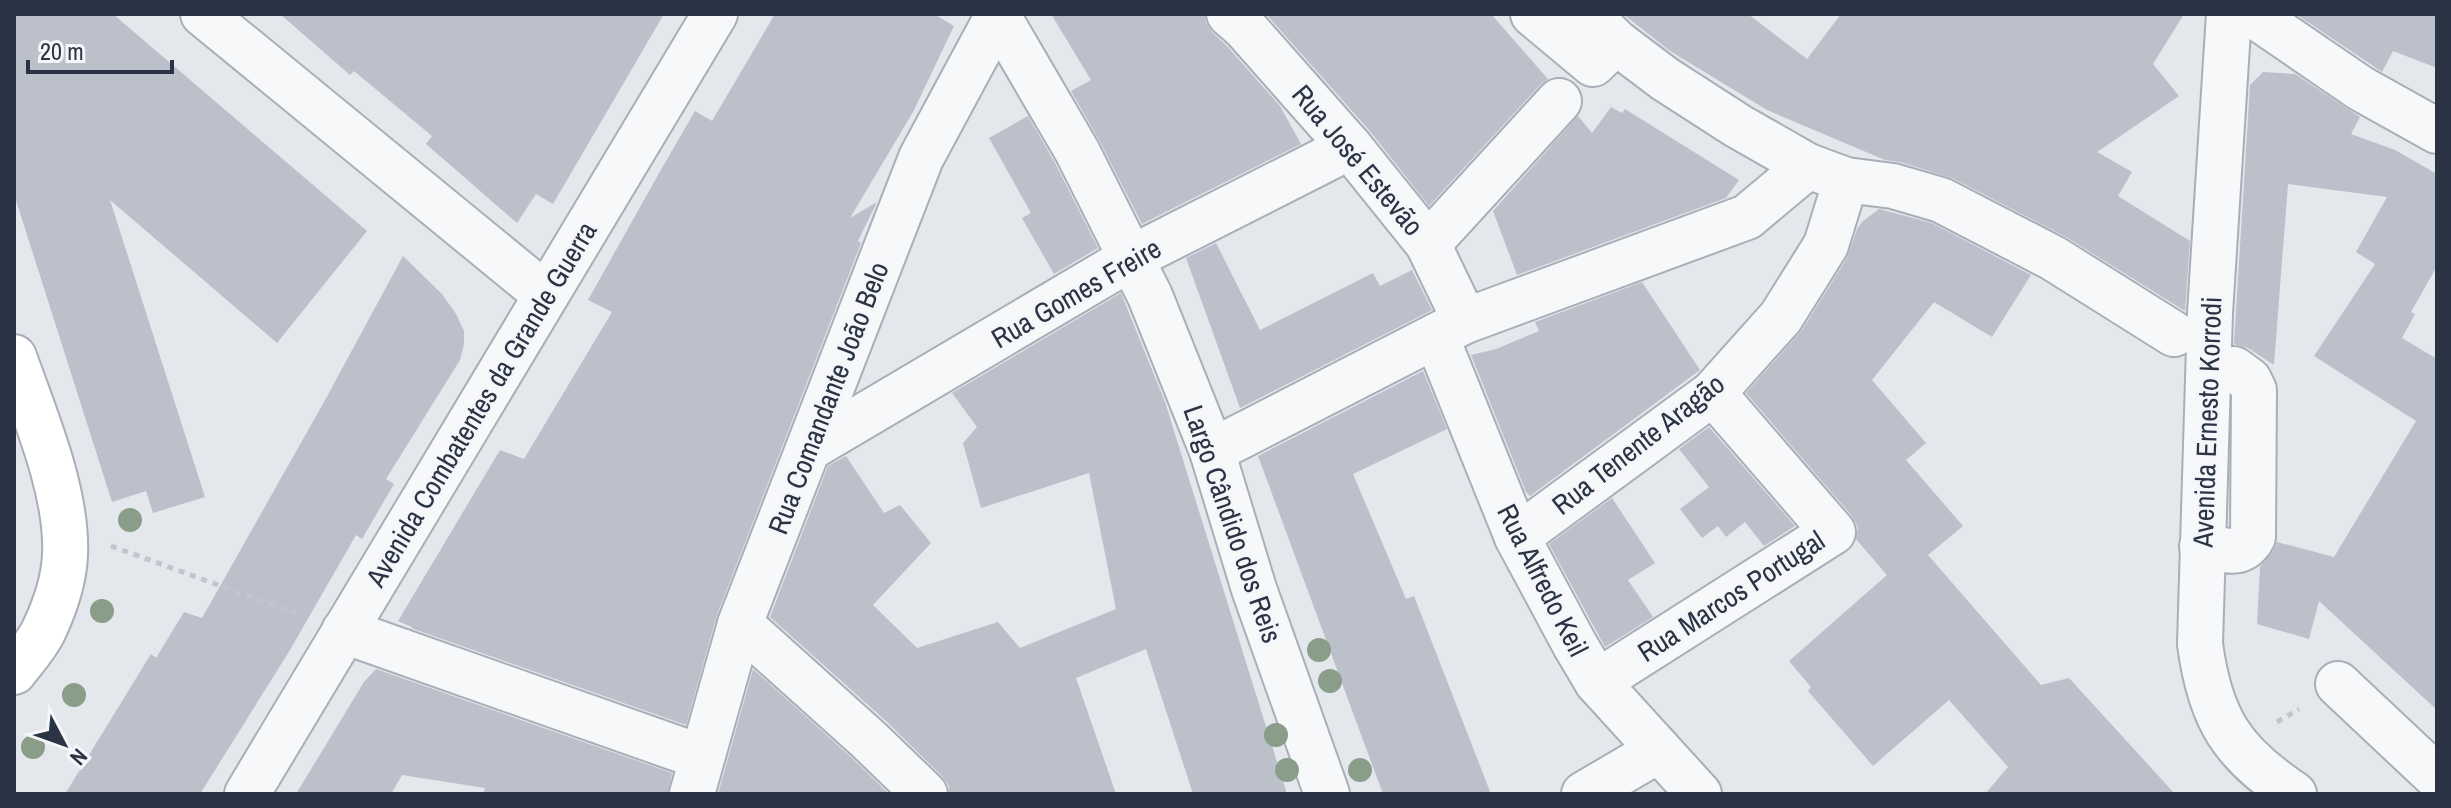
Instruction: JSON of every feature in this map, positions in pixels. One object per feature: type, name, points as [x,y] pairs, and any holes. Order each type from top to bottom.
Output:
[{"type":"street","points":[[203,14],[546,295]]},
{"type":"street","name":"Avenida Combatentes da Grande Guerra","points":[[247,794],[325,624],[546,295],[715,14]]},
{"type":"street","name":"Rua José Estevão","points":[[1229,14],[1350,147],[1428,244],[1450,329]]},
{"type":"street","points":[[1533,14],[1593,64],[1602,28],[1665,79],[1738,126],[1827,173],[1893,186],[1941,200],[2053,258],[2174,334]]},
{"type":"street","name":"Avenida Ernesto Korrodi","points":[[2229,14],[2210,313],[2200,644],[2214,710],[2239,749],[2268,777],[2294,794]]},
{"type":"street","points":[[2252,14],[2360,88],[2437,131]]},
{"type":"street","name":"Largo Cândido dos Reis","points":[[997,15],[1077,151],[1150,296],[1212,451],[1254,589],[1327,794]]},
{"type":"street","name":"Rua Comandante João Belo","points":[[697,775],[740,624],[921,158],[997,15]]},
{"type":"street","points":[[1428,244],[1559,101]]},
{"type":"street","name":"Rua Gomes Freire","points":[[808,449],[1131,258],[1350,147]]},
{"type":"street","points":[[1212,451],[1450,329],[1747,217],[1827,173]]},
{"type":"street","name":"Rua Tenente Aragão","points":[[1517,537],[1713,393],[1781,317],[1826,245],[1827,173]]},
{"type":"street","name":"Rua Alfredo Keil","points":[[1450,329],[1517,537],[1597,682],[1699,794]]},
{"type":"street","points":[[14,357],[54,479],[64,524],[65,557],[57,599],[42,635],[14,672]]},
{"type":"street","points":[[2202,546],[2237,552],[2248,547],[2253,537],[2254,390],[2249,380],[2234,369]]},
{"type":"street","name":"Rua Marcos Portugal","points":[[1597,682],[1833,532],[1713,393]]},
{"type":"street","points":[[325,624],[697,775]]},
{"type":"street","points":[[740,624],[925,794]]},
{"type":"street","points":[[2338,684],[2437,777]]},
{"type":"street","points":[[1584,794],[1659,750]]},
{"type":"path","points":[[109,545],[325,624]]},
{"type":"path","points":[[2265,719],[2275,724],[2338,684]]},
{"type":"building","points":[[14,14],[113,14],[367,231],[277,343],[110,200],[205,497],[153,513],[146,491],[112,502],[14,194]]},
{"type":"building","points":[[280,14],[664,14],[553,204],[536,194],[517,223],[426,144],[432,136],[354,71],[350,75]]},
{"type":"building","points":[[775,14],[934,14],[954,26],[913,112],[850,218],[877,202],[858,241],[861,243],[717,615],[686,725],[398,621],[500,450],[524,459],[612,312],[588,300],[658,175],[695,111],[712,121]]},
{"type":"building","points":[[1051,14],[1205,14],[1212,32],[1280,106],[1301,144],[1142,224],[1071,91],[1091,80]]},
{"type":"building","points":[[1266,14],[1491,14],[1548,79],[1429,206],[1369,130]]},
{"type":"building","points":[[1623,14],[1748,14],[1807,59],[1841,14],[2184,14],[2153,64],[2179,96],[2097,152],[2132,172],[2118,196],[2190,241],[2185,311],[2066,237],[1952,178],[1885,160],[1767,110],[1670,51]]},
{"type":"building","points":[[2296,14],[2437,14],[2437,68],[2393,51],[2382,72]]},
{"type":"building","points":[[2263,72],[2295,74],[2360,117],[2351,134],[2395,150],[2437,174],[2437,266],[2411,312],[2415,314],[2402,338],[2437,359],[2437,710],[2319,601],[2309,639],[2257,624],[2260,567],[2277,542],[2334,557],[2416,421],[2314,356],[2375,264],[2356,252],[2387,197],[2288,184],[2274,365],[2248,348],[2234,344],[2250,85]]},
{"type":"building","points":[[1611,107],[1622,113],[1625,109],[1739,180],[1726,198],[1517,275],[1493,211],[1578,116],[1592,133]]},
{"type":"building","points":[[1028,116],[1098,248],[1054,274],[1022,218],[1031,213],[989,138]]},
{"type":"building","points":[[1879,209],[1932,223],[2031,275],[1992,337],[1934,302],[1872,380],[1926,443],[1906,460],[1963,526],[1928,555],[2041,685],[2069,678],[2175,794],[1985,794],[2008,767],[1949,700],[1873,766],[1808,691],[1811,687],[1789,661],[1887,575],[1856,539],[1858,528],[1852,516],[1746,393],[1802,330],[1847,258],[1857,229]]},
{"type":"building","points":[[1216,243],[1260,330],[1373,273],[1380,286],[1412,270],[1432,310],[1240,408],[1186,258]]},
{"type":"building","points":[[403,256],[442,294],[456,314],[464,331],[464,344],[460,360],[386,479],[394,484],[362,539],[356,535],[290,650],[200,794],[65,794],[151,654],[156,658],[184,612],[202,618]]},
{"type":"building","points":[[1642,282],[1700,370],[1530,496],[1471,355],[1496,349],[1539,331],[1535,322]]},
{"type":"building","points":[[1121,293],[1165,402],[1287,794],[1193,794],[1146,649],[1076,678],[1116,794],[949,794],[949,786],[942,776],[770,617],[828,466],[846,456],[884,513],[900,505],[931,543],[873,605],[917,648],[998,622],[1020,648],[1116,609],[1089,473],[981,508],[963,443],[977,427],[952,393]]},
{"type":"building","points":[[1423,371],[1447,429],[1353,474],[1406,599],[1414,596],[1491,794],[1383,794],[1258,456]]},
{"type":"building","points":[[1709,427],[1795,526],[1764,546],[1745,522],[1726,537],[1718,526],[1702,538],[1680,509],[1709,487],[1679,449]]},
{"type":"building","points":[[1612,498],[1655,563],[1628,580],[1653,617],[1605,647],[1549,544]]},
{"type":"building","points":[[376,669],[672,773],[668,794],[483,794],[485,788],[402,775],[391,794],[296,794],[364,682]]},
{"type":"building","points":[[753,669],[852,758],[889,794],[718,794]]}]
